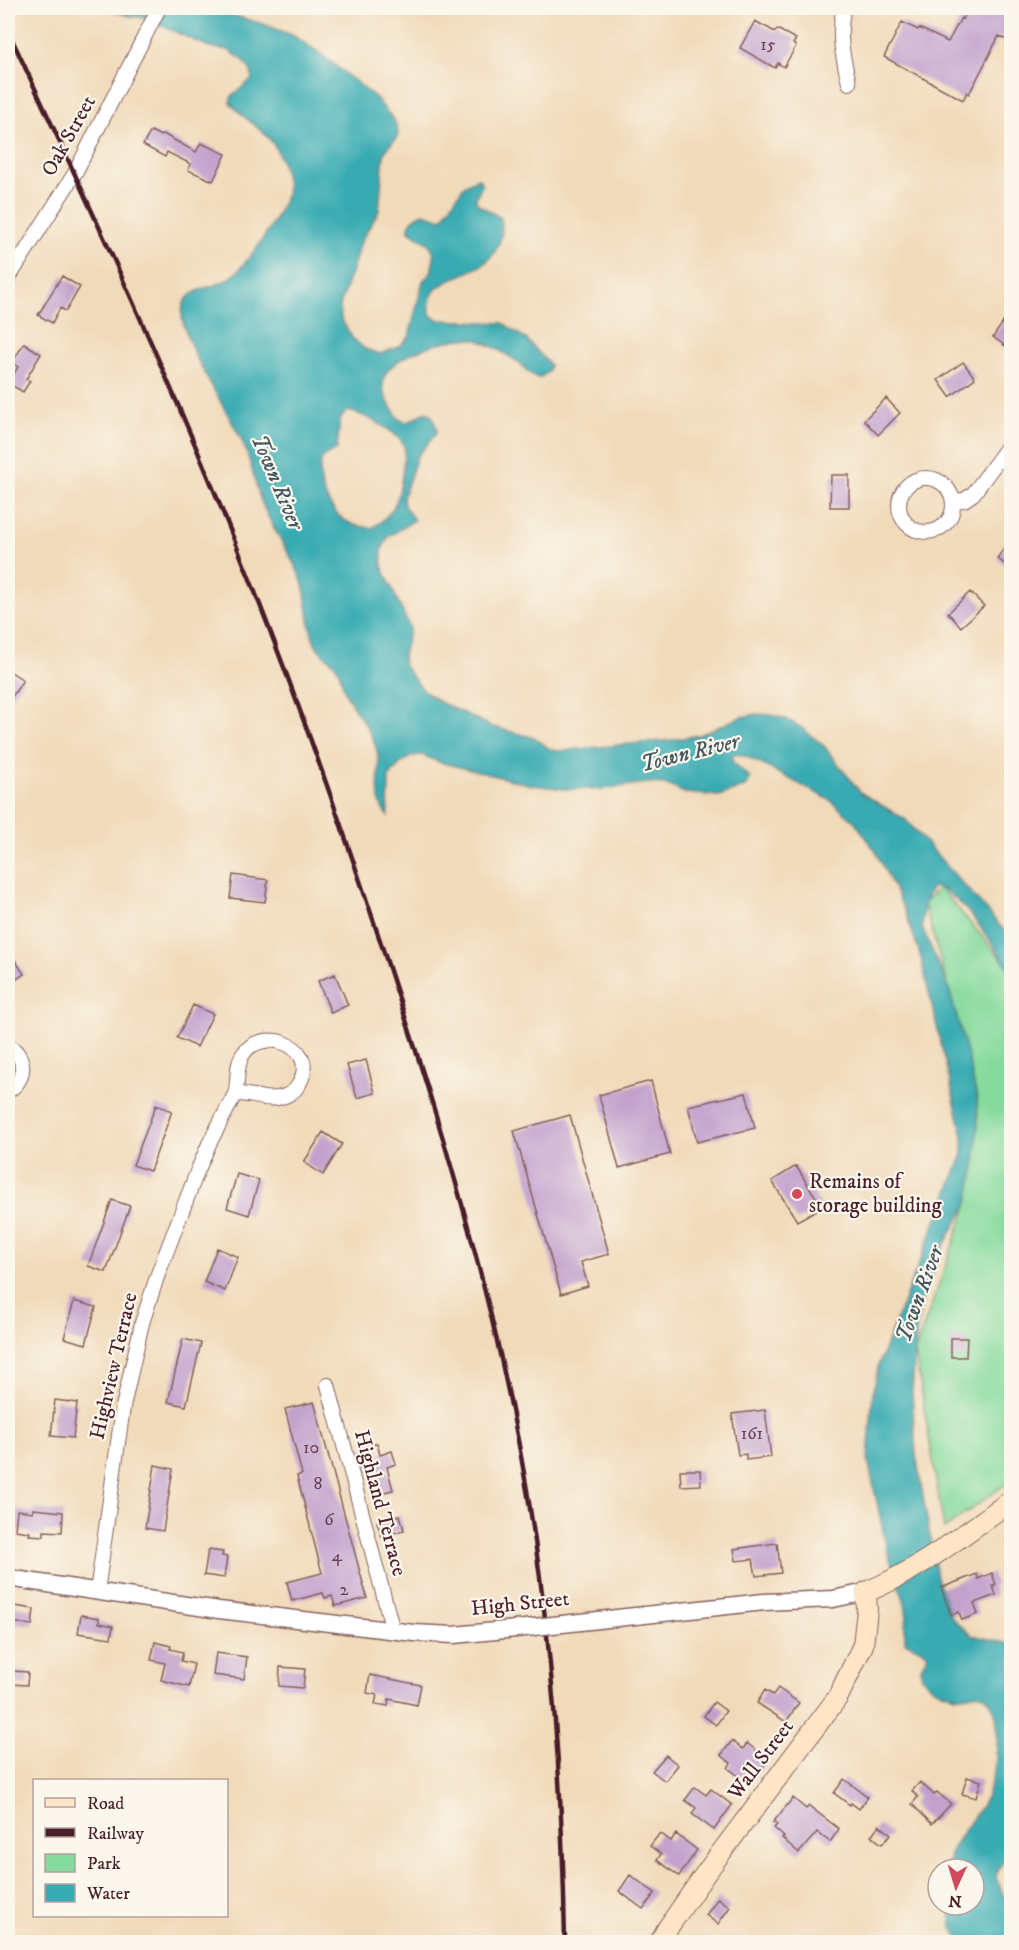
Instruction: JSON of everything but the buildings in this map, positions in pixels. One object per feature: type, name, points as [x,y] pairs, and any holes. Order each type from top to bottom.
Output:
[{"type":"main road","name":"High Street","points":[[867,1592],[892,1581],[940,1552],[1011,1500]]},
{"type":"main road","name":"Wall Street","points":[[660,1942],[705,1875],[838,1697],[863,1646],[867,1592]]},
{"type":"street","name":"Oak Street","points":[[8,279],[75,172],[159,8]]},
{"type":"street","points":[[844,8],[841,33],[842,50],[849,84]]},
{"type":"street","points":[[953,501],[964,500],[973,494],[1011,441]]},
{"type":"street","name":"Highview Terrace","points":[[97,1592],[123,1407],[142,1323],[158,1274],[197,1172],[235,1094],[240,1060],[248,1049],[266,1041],[283,1042],[296,1049],[300,1055],[305,1068],[303,1077],[294,1092],[266,1100],[235,1094]]},
{"type":"street","points":[[8,1045],[18,1053],[23,1066],[20,1080],[8,1090]]},
{"type":"street","name":"Highland Terrace","points":[[328,1385],[393,1631]]},
{"type":"street","name":"High Street","points":[[8,1578],[249,1614],[393,1631],[454,1635],[764,1602],[833,1599],[867,1592]]},
{"type":"green space","points":[[939,887],[1012,971],[1011,1480],[944,1529],[915,1351],[968,1203],[978,1123],[952,999],[924,904]]},
{"type":"water","name":"Town River","points":[[102,8],[208,8],[292,35],[317,51],[375,97],[393,119],[398,135],[384,153],[379,211],[362,239],[340,305],[341,319],[353,339],[365,349],[380,354],[400,346],[409,337],[423,281],[431,273],[434,258],[433,250],[428,243],[409,231],[413,220],[424,213],[442,219],[464,186],[478,178],[483,184],[476,197],[477,204],[501,218],[501,237],[492,255],[475,269],[438,288],[432,295],[431,316],[440,320],[503,323],[526,339],[550,365],[548,372],[540,378],[537,377],[498,350],[478,340],[468,339],[441,343],[411,354],[389,369],[383,384],[390,406],[400,420],[408,422],[426,412],[431,414],[437,429],[436,434],[417,456],[403,498],[404,506],[414,520],[388,537],[382,549],[382,566],[410,628],[402,659],[404,666],[423,690],[440,702],[493,727],[535,738],[550,749],[558,751],[672,740],[699,735],[741,717],[757,714],[786,719],[802,728],[824,746],[861,793],[905,819],[1011,938],[1011,971],[977,922],[955,898],[934,887],[930,890],[924,904],[922,927],[948,986],[968,1056],[977,1098],[978,1123],[975,1166],[968,1203],[945,1243],[922,1297],[916,1335],[912,1392],[916,1455],[937,1577],[951,1617],[971,1635],[1011,1644],[1011,1851],[999,1868],[996,1877],[1011,1913],[1011,1942],[961,1942],[952,1926],[951,1917],[986,1917],[986,1857],[949,1857],[955,1844],[982,1805],[990,1785],[997,1750],[996,1716],[991,1704],[982,1694],[958,1696],[937,1689],[925,1681],[921,1669],[928,1653],[905,1642],[907,1617],[905,1603],[887,1550],[868,1460],[873,1392],[879,1363],[963,1154],[963,1137],[920,954],[905,911],[875,850],[855,822],[830,800],[748,757],[736,754],[732,757],[732,761],[750,778],[747,786],[719,796],[685,793],[665,784],[647,783],[603,789],[565,789],[532,785],[439,762],[422,755],[412,756],[399,765],[389,777],[388,816],[380,802],[378,760],[374,742],[347,696],[336,666],[315,643],[300,576],[264,508],[245,447],[206,376],[184,325],[182,312],[187,298],[235,274],[264,237],[281,208],[285,195],[287,186],[282,163],[268,137],[230,102],[232,96],[252,79],[251,71],[243,60],[228,50],[209,47],[142,17]],"holes":[[[347,411],[370,419],[396,435],[405,449],[401,486],[396,502],[387,516],[372,528],[354,525],[344,520],[326,497],[320,477],[322,458],[337,449],[340,419]]]},
{"type":"railway","points":[[8,31],[155,352],[258,601],[339,818],[440,1127],[498,1347],[528,1495],[545,1616],[554,1709],[565,1942]]},
{"type":"place","name":"Remains of storage building","points":[[797,1194]]}]
